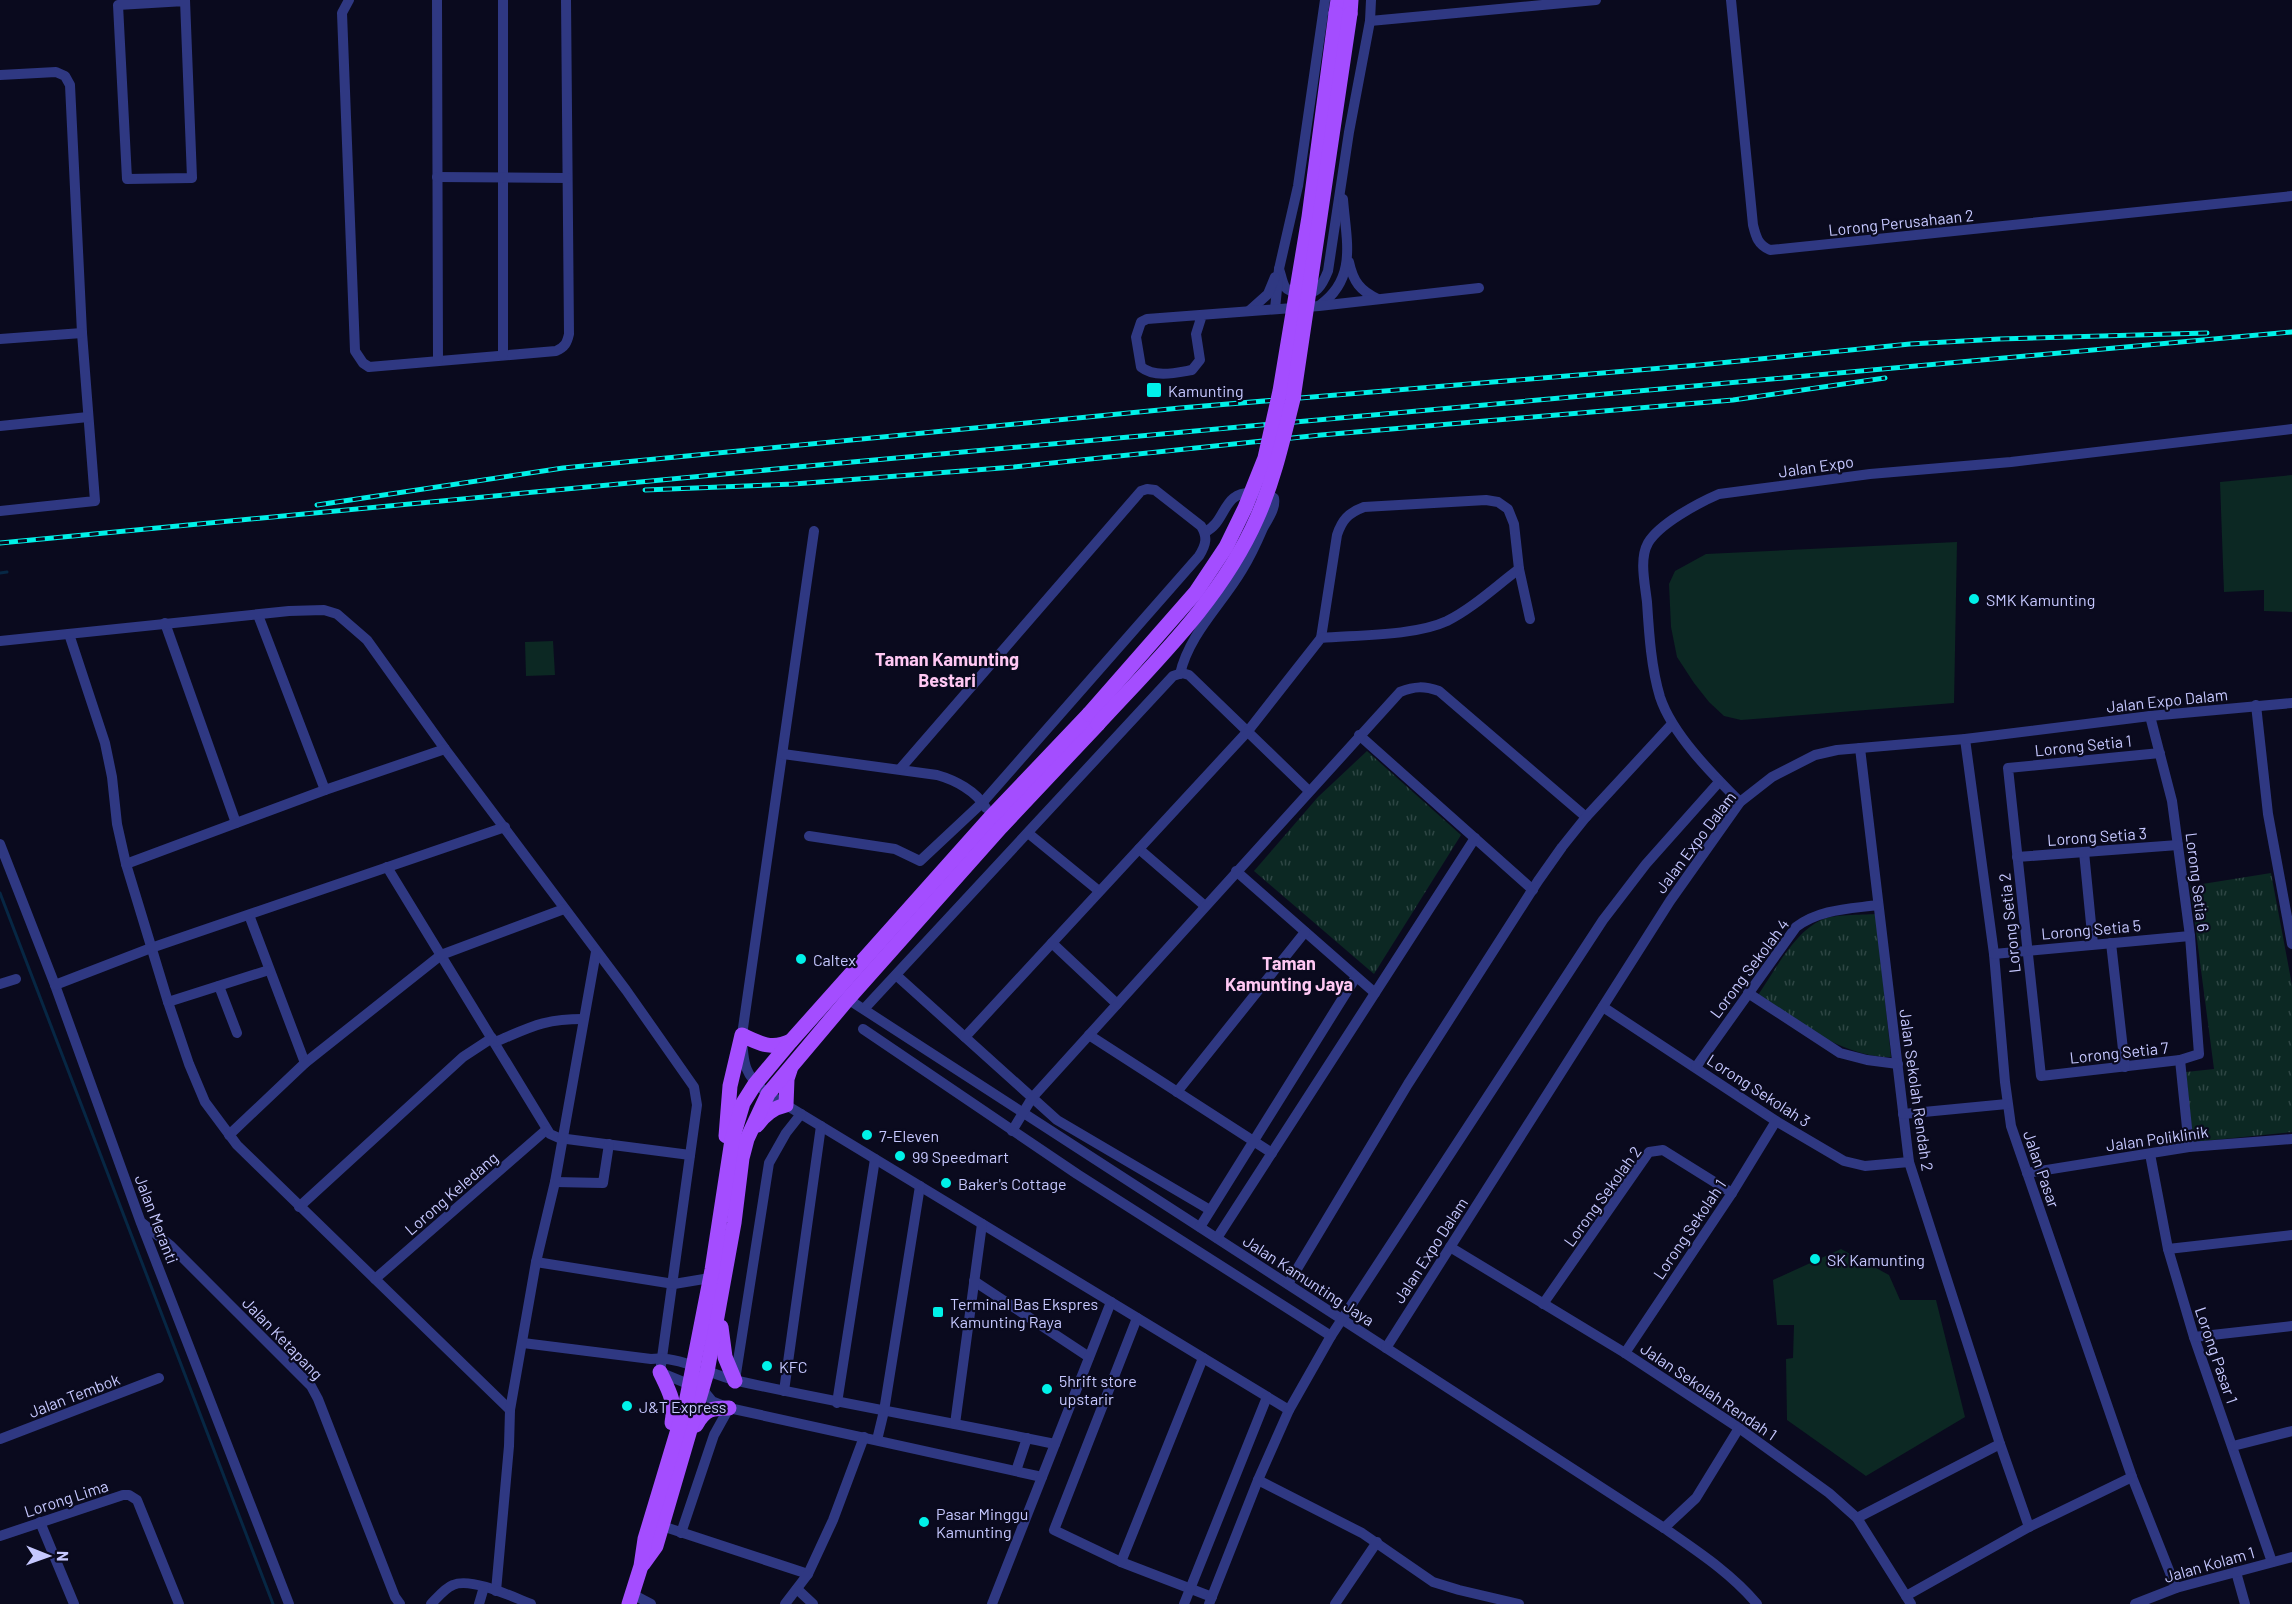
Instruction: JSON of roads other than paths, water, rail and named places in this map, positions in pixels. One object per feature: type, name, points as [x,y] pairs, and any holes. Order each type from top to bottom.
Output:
[{"type":"main road","points":[[700,1369],[710,1278],[736,1123],[743,1103],[755,1084],[791,1041],[842,995],[1001,827],[1094,719],[1196,592],[1231,537],[1265,458],[1280,391],[1344,7]]},
{"type":"main road","points":[[735,1381],[725,1357],[721,1328],[727,1258],[747,1138],[768,1094],[793,1064],[842,995],[990,818],[1094,719]]},
{"type":"main road","points":[[729,1165],[725,1140],[728,1110],[734,1060],[742,1035],[772,1047],[791,1041]]},
{"type":"main road","points":[[747,1138],[765,1115],[786,1105],[787,1079],[793,1064]]},
{"type":"main road","points":[[641,1566],[656,1546],[690,1435],[696,1387],[727,1258]]},
{"type":"main road","points":[[658,1363],[674,1404],[661,1485]]},
{"type":"main road","points":[[631,1599],[641,1566],[645,1539],[686,1403],[696,1387]]},
{"type":"main road","points":[[690,1435],[705,1411],[711,1408],[729,1408]]},
{"type":"street","points":[[349,0],[342,13],[356,351],[363,363],[369,367],[556,351],[567,342],[569,334],[566,0]]},
{"type":"street","points":[[437,0],[438,361]]},
{"type":"street","points":[[503,0],[503,355]]},
{"type":"street","points":[[1275,309],[1279,269],[1298,186],[1325,0]]},
{"type":"street","points":[[1279,269],[1285,287],[1290,291],[1305,295],[1316,291],[1323,284],[1328,271],[1342,175],[1370,21],[1371,0]]},
{"type":"street","points":[[1370,21],[1596,0]]},
{"type":"street","name":"Lorong Perusahaan 2","points":[[1731,0],[1753,225],[1759,243],[1770,250],[2292,196]]},
{"type":"street","points":[[185,1],[192,178],[127,179],[118,5],[185,1]]},
{"type":"street","points":[[0,75],[56,72],[65,76],[70,85],[82,333],[95,501],[0,511]]},
{"type":"street","points":[[1342,175],[1347,256],[1354,280],[1360,289],[1378,299]]},
{"type":"street","points":[[437,177],[567,178]]},
{"type":"street","points":[[1319,306],[1333,296],[1341,284],[1347,256]]},
{"type":"street","points":[[1249,311],[1268,294],[1279,269]]},
{"type":"street","points":[[1202,315],[1196,334],[1200,360],[1192,370],[1157,374],[1141,367],[1136,337],[1141,322],[1147,319],[1319,306],[1479,288]]},
{"type":"street","points":[[0,339],[82,333]]},
{"type":"street","points":[[0,426],[88,417]]},
{"type":"street","name":"Jalan Expo","points":[[1740,802],[1719,782],[1672,724],[1660,697],[1651,652],[1644,562],[1647,546],[1655,534],[1702,501],[1719,494],[1870,474],[2011,462],[2292,429]]},
{"type":"street","points":[[809,836],[896,849],[920,861],[983,802],[1199,556],[1206,541],[1205,532],[1201,526],[1155,490],[1141,491],[900,769]]},
{"type":"street","points":[[1180,674],[1183,660],[1193,641],[1242,570],[1271,513],[1274,498],[1270,495],[1242,493],[1231,500],[1217,524],[1205,532]]},
{"type":"street","points":[[965,1037],[1248,731],[1322,638],[1336,535],[1342,521],[1351,512],[1364,507],[1498,502],[1508,509],[1514,524],[1519,569],[1530,619]]},
{"type":"street","points":[[814,531],[742,1035],[745,1069],[755,1084],[768,1094],[1289,1410]]},
{"type":"street","points":[[1322,638],[1426,628],[1446,621],[1519,569]]},
{"type":"street","points":[[0,641],[289,611],[324,610],[337,614],[367,640],[694,1087],[697,1105],[674,1284],[658,1363]]},
{"type":"street","points":[[258,615],[325,790]]},
{"type":"street","points":[[165,623],[236,823]]},
{"type":"street","points":[[69,634],[105,743],[112,777],[117,824],[126,864],[168,1002],[189,1064],[205,1102],[229,1135],[299,1207],[510,1410]]},
{"type":"street","points":[[864,1009],[1173,676],[1189,675],[1309,791]]},
{"type":"street","points":[[1012,1131],[1032,1098],[1400,692],[1424,686],[1439,691],[1586,817]]},
{"type":"street","name":"Jalan Expo Dalam","points":[[1386,1348],[1670,901],[1740,802],[1772,777],[1815,755],[1860,748],[1965,739],[2150,716],[2292,702]]},
{"type":"street","points":[[2256,705],[2268,814],[2292,944]]},
{"type":"street","name":"Lorong Setia 6","points":[[2150,716],[2172,801],[2190,936],[2199,1054]]},
{"type":"street","points":[[1288,1284],[1408,1084],[1562,847],[1586,817],[1672,724]]},
{"type":"street","points":[[1359,735],[1533,890]]},
{"type":"street","name":"Jalan Pasar","points":[[1965,739],[1994,954],[2007,1104],[2011,1126],[2132,1477],[2176,1588]]},
{"type":"street","name":"Jalan Sekolah Rendah 2","points":[[1860,748],[1909,1162],[1918,1196],[2000,1444],[2030,1527]]},
{"type":"street","points":[[126,864],[325,790],[445,749]]},
{"type":"street","name":"Lorong Setia 1","points":[[2008,768],[2160,753]]},
{"type":"street","points":[[783,754],[900,769],[950,779],[961,784],[983,802],[990,818]]},
{"type":"street","name":"Lorong Setia 2","points":[[2008,768],[2041,1076]]},
{"type":"street","points":[[1137,1318],[1054,1530],[1121,1562],[1190,1587],[1210,1600],[1289,1410],[1331,1336],[1603,920],[1646,864],[1719,782]]},
{"type":"street","points":[[55,986],[151,948],[505,827]]},
{"type":"street","points":[[1028,833],[1099,891]]},
{"type":"street","points":[[1218,1238],[1475,838]]},
{"type":"street","name":"Jalan Meranti","points":[[0,844],[55,986],[141,1223],[289,1604]]},
{"type":"street","name":"Lorong Setia 3","points":[[2017,857],[2178,846]]},
{"type":"street","points":[[1139,849],[1205,906]]},
{"type":"street","points":[[2084,852],[2093,944]]},
{"type":"street","points":[[387,867],[494,1040],[546,1130],[555,1137],[690,1155]]},
{"type":"street","points":[[1236,872],[1375,993]]},
{"type":"street","name":"Lorong Sekolah 4","points":[[1696,1067],[1796,927],[1821,913],[1878,905]]},
{"type":"street","points":[[229,1135],[305,1063],[441,955],[564,909]]},
{"type":"street","points":[[249,915],[305,1063]]},
{"type":"street","points":[[1177,1092],[1305,932]]},
{"type":"street","name":"Lorong Setia 5","points":[[1994,954],[2190,936]]},
{"type":"street","points":[[1052,943],[1118,1004]]},
{"type":"street","points":[[2110,943],[2126,1067]]},
{"type":"street","points":[[496,1591],[510,1410],[537,1262],[555,1182],[596,952]]},
{"type":"street","points":[[168,1002],[269,970]]},
{"type":"street","points":[[896,975],[1057,1120],[1210,1210]]},
{"type":"street","points":[[1200,1227],[1356,977]]},
{"type":"street","points":[[0,984],[16,979]]},
{"type":"street","points":[[219,986],[237,1033]]},
{"type":"street","points":[[1748,993],[1840,1053],[1867,1060],[1898,1064]]},
{"type":"street","name":"Jalan Kamunting Jaya","points":[[842,995],[1664,1528],[1706,1556],[1730,1576],[1757,1604]]},
{"type":"street","name":"Lorong Sekolah 3","points":[[1603,1007],[1776,1121],[1844,1161],[1865,1166],[1909,1162]]},
{"type":"street","points":[[299,1207],[463,1057],[494,1040],[541,1022],[556,1019],[583,1019]]},
{"type":"street","points":[[863,1029],[1012,1131],[1331,1336]]},
{"type":"street","points":[[1089,1035],[1272,1153]]},
{"type":"street","name":"Lorong Setia 7","points":[[2041,1076],[2180,1060],[2199,1054]]},
{"type":"street","points":[[2180,1060],[2189,1147]]},
{"type":"street","points":[[1903,1113],[2007,1104]]},
{"type":"street","points":[[735,1381],[769,1163],[786,1133],[801,1114]]},
{"type":"street","name":"Lorong Sekolah 1","points":[[1624,1353],[1732,1194],[1776,1121]]},
{"type":"street","points":[[784,1391],[821,1126]]},
{"type":"street","name":"Lorong Keledang","points":[[375,1279],[546,1130]]},
{"type":"street","name":"Jalan Poliklinik","points":[[2027,1173],[2189,1147],[2292,1139]]},
{"type":"street","points":[[555,1182],[603,1183],[609,1144]]},
{"type":"street","name":"Lorong Sekolah 2","points":[[1543,1304],[1649,1152],[1663,1150],[1732,1194]]},
{"type":"street","name":"Lorong Pasar 1","points":[[2150,1154],[2168,1250],[2194,1337],[2272,1562]]},
{"type":"street","points":[[837,1403],[875,1159]]},
{"type":"street","points":[[877,1440],[884,1411],[920,1186]]},
{"type":"street","name":"Jalan Ketapang","points":[[141,1223],[171,1246],[311,1386],[395,1597],[400,1604]]},
{"type":"street","points":[[954,1424],[982,1224]]},
{"type":"street","points":[[2168,1250],[2292,1235]]},
{"type":"street","name":"Jalan Sekolah Rendah 1","points":[[1450,1247],[1624,1353],[1739,1428],[1829,1493],[1857,1518],[1908,1600]]},
{"type":"street","points":[[537,1262],[674,1284],[710,1278]]},
{"type":"street","points":[[974,1281],[1089,1356]]},
{"type":"street","points":[[992,1604],[1111,1302]]},
{"type":"street","points":[[2194,1337],[2292,1326]]},
{"type":"street","points":[[523,1343],[700,1369],[718,1377],[837,1403],[1055,1443]]},
{"type":"street","points":[[1121,1562],[1203,1358]]},
{"type":"street","points":[[658,1363],[696,1387],[712,1401],[729,1408],[1042,1477]]},
{"type":"street","name":"Jalan Tembok","points":[[1,1437],[159,1378]]},
{"type":"street","points":[[1184,1604],[1267,1397]]},
{"type":"street","points":[[681,1533],[714,1435],[729,1408]]},
{"type":"street","points":[[1664,1528],[1696,1498],[1739,1428]]},
{"type":"street","points":[[2233,1446],[2292,1431]]},
{"type":"street","points":[[785,1604],[808,1574],[833,1520],[864,1437]]},
{"type":"street","points":[[1016,1471],[1027,1438]]},
{"type":"street","points":[[1857,1518],[2000,1444]]},
{"type":"street","points":[[1908,1600],[2030,1527],[2132,1477]]},
{"type":"street","points":[[1258,1480],[1377,1542],[1433,1582],[1519,1604]]},
{"type":"street","name":"Lorong Lima","points":[[0,1536],[123,1495],[133,1496],[137,1500],[179,1604]]},
{"type":"street","points":[[40,1522],[74,1604]]},
{"type":"street","points":[[662,1526],[808,1574]]},
{"type":"street","points":[[1335,1604],[1377,1542]]},
{"type":"street","name":"Jalan Kolam 1","points":[[2135,1604],[2176,1588],[2292,1557]]},
{"type":"street","points":[[2236,1572],[2245,1604]]},
{"type":"street","points":[[431,1604],[454,1584],[484,1587],[531,1604]]},
{"type":"street","points":[[479,1604],[484,1587]]},
{"type":"street","points":[[797,1589],[813,1604]]},
{"type":"street","points":[[631,1599],[651,1604]]},
{"type":"waterway","points":[[0,573],[7,572]]},
{"type":"waterway","points":[[0,893],[273,1604]]},
{"type":"railway","points":[[0,543],[808,466],[2292,332]]},
{"type":"railway","points":[[317,505],[563,468],[1180,408],[1699,365],[1910,344],[2207,333]]},
{"type":"railway","points":[[645,490],[794,484],[1014,467],[1321,435],[1733,400],[1885,378]]},
{"type":"place","name":"Kamunting","points":[[1154,390]]},
{"type":"place","name":"SMK Kamunting","points":[[1974,599]]},
{"type":"place","name":"Caltex","points":[[801,959]]},
{"type":"place","name":"7-Eleven","points":[[867,1135]]},
{"type":"place","name":"99 Speedmart","points":[[900,1156]]},
{"type":"place","name":"Baker's Cottage","points":[[946,1183]]},
{"type":"place","name":"SK Kamunting","points":[[1815,1259]]},
{"type":"place","name":"Terminal Bas Ekspres Kamunting Raya","points":[[938,1312]]},
{"type":"place","name":"KFC","points":[[767,1366]]},
{"type":"place","name":"5hrift store upstarir","points":[[1047,1389]]},
{"type":"place","name":"J&T Express","points":[[627,1406]]},
{"type":"place","name":"Pasar Minggu Kamunting","points":[[924,1522]]},
{"type":"district","name":"Taman Kamunting Bestari","points":[[947,669]]},
{"type":"district","name":"Taman Kamunting Jaya","points":[[1289,973]]}]
